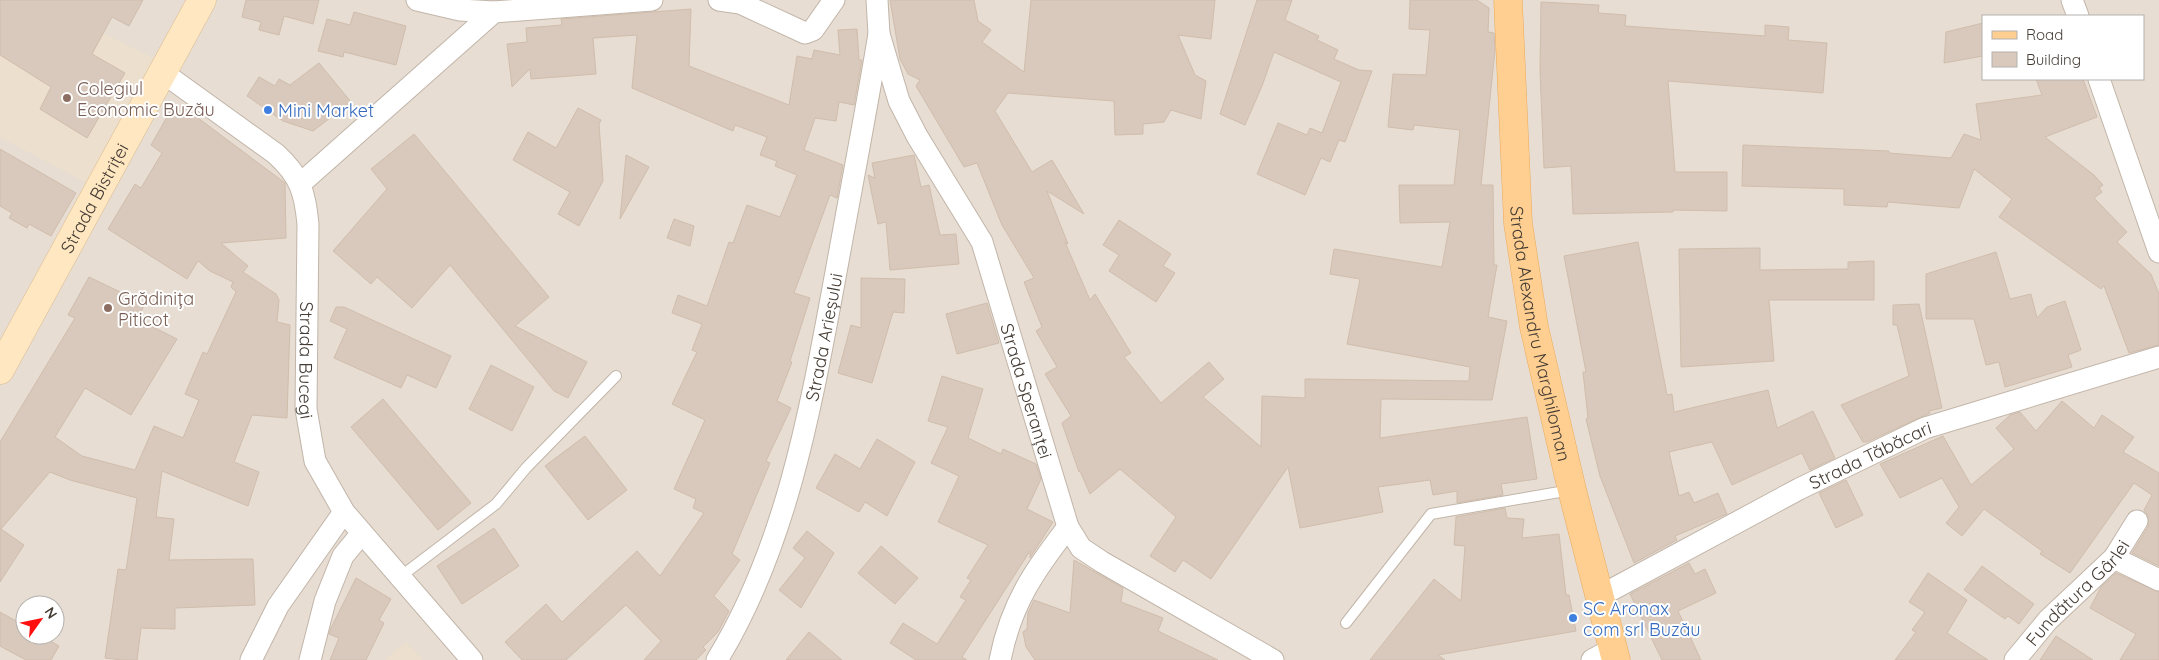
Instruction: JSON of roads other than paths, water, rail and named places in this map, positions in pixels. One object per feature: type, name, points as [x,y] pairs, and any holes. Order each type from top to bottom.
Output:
[{"type":"main road","name":"Strada Alexandru Marghiloman","points":[[1508,0],[1518,222],[1534,327],[1572,490],[1600,596],[1607,656]]},
{"type":"street","name":"Strada Bistriței","points":[[0,370],[202,0]]},
{"type":"street","points":[[417,0],[460,10],[494,12],[652,0]]},
{"type":"street","points":[[719,0],[740,3],[781,20],[805,33],[813,30],[834,0]]},
{"type":"street","name":"Strada Arieșului","points":[[717,660],[751,599],[783,512],[817,372],[879,34],[877,0]]},
{"type":"street","points":[[2072,0],[2078,15]]},
{"type":"street","points":[[300,184],[494,12]]},
{"type":"street","name":"Strada Speranței","points":[[879,34],[899,101],[917,136],[982,242],[1068,528],[1081,548],[1102,562],[1273,660]]},
{"type":"street","name":"Strada Bucegi","points":[[162,72],[276,154],[292,168],[306,201],[308,224],[306,409],[315,461],[344,512],[472,660]]},
{"type":"street","points":[[2099,80],[2159,252]]},
{"type":"street","name":"Strada Tăbăcari","points":[[1600,596],[1799,489],[1925,428],[2159,357]]},
{"type":"street","points":[[251,660],[278,606],[344,512]]},
{"type":"street","name":"Fundătura Gârlei","points":[[2015,660],[2048,620],[2114,558],[2137,521]]},
{"type":"street","points":[[1000,660],[1004,640],[1020,597],[1030,577],[1068,528]]},
{"type":"street","points":[[310,660],[325,601],[343,556],[362,533]]},
{"type":"street","points":[[2114,558],[2159,580]]},
{"type":"lane","points":[[400,577],[496,504],[526,468],[616,376]]},
{"type":"lane","points":[[1346,622],[1431,514],[1572,490]]},
{"type":"place","name":"Colegiul Economic Buzău","points":[[67,98]]},
{"type":"place","name":"Mini Market","points":[[268,110]]},
{"type":"place","name":"Grădinița Piticot","points":[[108,308]]},
{"type":"place","name":"SC Aronax com srl Buzău","points":[[1573,618]]}]
